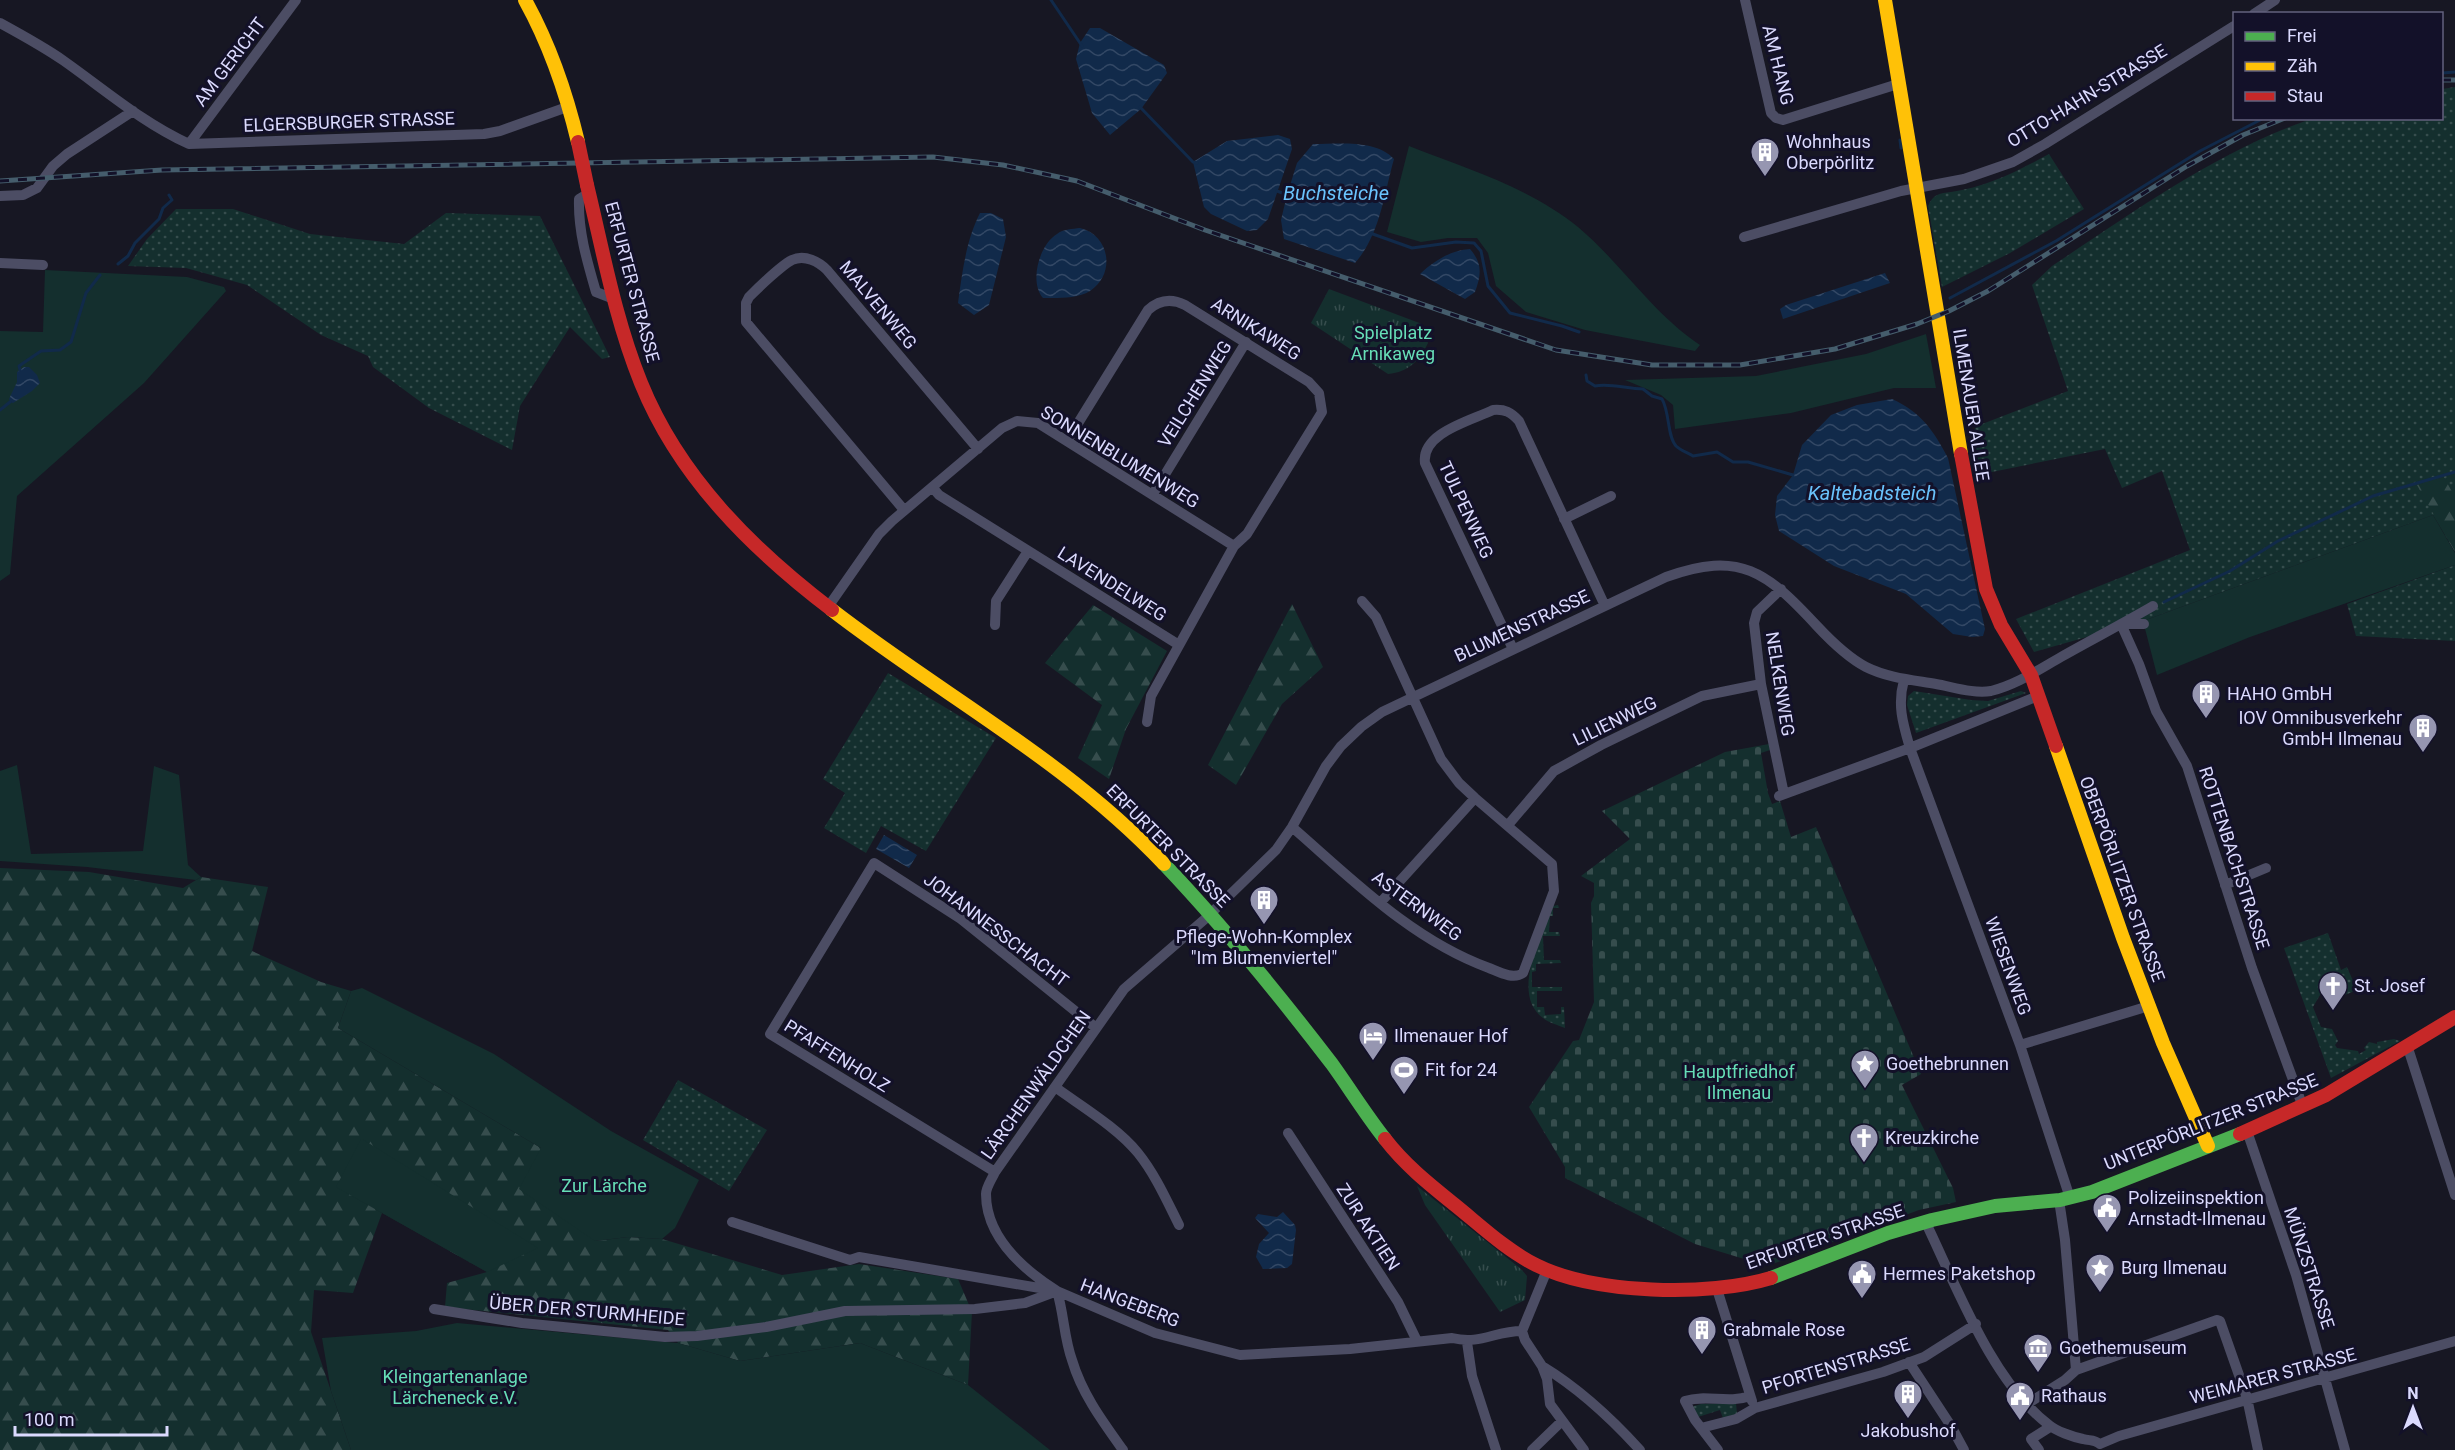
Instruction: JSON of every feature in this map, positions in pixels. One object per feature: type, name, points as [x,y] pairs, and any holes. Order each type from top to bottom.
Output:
[{"type":"main road","name":"ERFURTER STRASSE","points":[[525,0],[553,51],[570,106],[614,299],[627,343],[649,401],[677,453],[699,486],[746,536],[828,607],[1022,742],[1095,798],[1143,843],[1211,912],[1239,945],[1336,1070],[1390,1146],[1412,1171],[1507,1245],[1546,1270],[1588,1280],[1639,1286],[1717,1289],[1753,1284],[1798,1270],[1925,1221],[2012,1204],[2065,1199]]},
{"type":"main road","name":"ILMENAUER ALLEE","points":[[1885,0],[1979,554],[1986,589],[2001,626]]},
{"type":"main road","name":"OBERPÖRLITZER STRASSE","points":[[2001,626],[2031,675],[2122,938],[2208,1146]]},
{"type":"main road","name":"UNTERPÖRLITZER STRASSE","points":[[2065,1199],[2247,1131],[2303,1107],[2339,1088],[2455,1017]]},
{"type":"street","name":"AM GERICHT","points":[[189,144],[296,0]]},
{"type":"street","name":"AM HANG","points":[[1745,0],[1772,113],[1776,118],[1783,120],[1898,84]]},
{"type":"street","points":[[2257,12],[2275,0]]},
{"type":"street","name":"ELGERSBURGER STRASSE","points":[[0,23],[62,59],[133,111],[171,136],[189,144],[484,134],[500,131],[570,106]]},
{"type":"street","name":"OTTO-HAHN-STRASSE","points":[[1916,188],[1964,179],[2013,162],[2046,144],[2233,27]]},
{"type":"street","points":[[0,196],[23,195],[37,188],[53,166],[67,154],[133,111]]},
{"type":"street","points":[[1744,237],[1916,188]]},
{"type":"street","name":"MALVENWEG","points":[[904,510],[746,322],[748,297],[792,260],[811,260],[820,263],[827,270],[978,449]]},
{"type":"street","points":[[0,263],[43,265]]},
{"type":"street","name":"ARNIKAWEG","points":[[1067,441],[1143,317],[1155,303],[1176,300],[1246,342],[1309,382],[1319,393],[1322,412],[1247,534],[1234,546]]},
{"type":"street","name":"VEILCHENWEG","points":[[1152,494],[1246,342]]},
{"type":"street","name":"TULPENWEG","points":[[1513,649],[1425,463],[1424,456],[1427,446],[1436,436],[1492,410],[1508,411],[1519,421],[1605,606]]},
{"type":"street","name":"SONNENBLUMENWEG","points":[[828,607],[879,534],[904,510],[1008,424],[1024,421],[1038,423],[1234,546]]},
{"type":"street","name":"LAVENDELWEG","points":[[933,488],[939,495],[1179,645]]},
{"type":"street","points":[[1564,519],[1611,496]]},
{"type":"street","points":[[1147,722],[1151,696],[1234,546]]},
{"type":"street","points":[[994,625],[996,602],[1028,551]]},
{"type":"street","name":"BLUMENSTRASSE","points":[[1211,912],[1276,850],[1292,827],[1310,792],[1341,746],[1361,727],[1382,712],[1413,696],[1666,577],[1688,569],[1730,566],[1768,578],[1848,654],[1866,667],[1904,680],[1988,691],[2031,675]]},
{"type":"street","name":"NELKENWEG","points":[[1781,589],[1757,612],[1754,618],[1761,684],[1781,795],[1911,748]]},
{"type":"street","points":[[1362,601],[1376,617],[1441,759],[1459,783],[1508,825]]},
{"type":"street","points":[[2031,675],[2153,606]]},
{"type":"street","points":[[2121,624],[2144,624]]},
{"type":"street","name":"ROTTENBACHSTRASSE","points":[[2121,624],[2156,711],[2187,766],[2252,968],[2303,1107]]},
{"type":"street","points":[[1904,680],[1900,693],[1900,713],[1911,748],[2038,696]]},
{"type":"street","name":"LILIENWEG","points":[[1508,825],[1554,771],[1591,750],[1702,696],[1761,684]]},
{"type":"street","name":"WIESENWEG","points":[[1911,748],[2020,1045],[2065,1199],[2076,1370]]},
{"type":"street","points":[[1380,903],[1475,798]]},
{"type":"street","name":"ASTERNWEG","points":[[1292,827],[1380,903],[1420,932],[1460,957],[1508,975],[1519,975],[1526,967],[1554,891],[1552,864],[1508,825]]},
{"type":"street","name":"JOHANNESSCHACHT","points":[[874,864],[961,920],[1095,1027]]},
{"type":"street","name":"PFAFFENHOLZ","points":[[874,864],[770,1034],[995,1172]]},
{"type":"street","points":[[2225,885],[2266,868]]},
{"type":"street","name":"LÄRCHENWÄLDCHEN","points":[[1057,1291],[1032,1275],[1009,1250],[990,1223],[986,1192],[995,1172],[1095,1027],[1124,989],[1211,912]]},
{"type":"street","points":[[2020,1045],[2149,1006]]},
{"type":"street","points":[[2407,1046],[2452,1172],[2455,1195]]},
{"type":"street","points":[[1055,1087],[1124,1138],[1138,1152],[1153,1175],[1179,1225]]},
{"type":"street","name":"MÜNZSTRASSE","points":[[2247,1131],[2296,1275],[2345,1450]]},
{"type":"street","name":"ZUR AKTIEN","points":[[1288,1133],[1398,1302],[1417,1341]]},
{"type":"street","points":[[1925,1221],[1976,1324],[2009,1383],[2026,1404],[2050,1427],[2082,1445],[2095,1440],[2100,1447]]},
{"type":"street","name":"HANGEBERG","points":[[732,1222],[850,1260],[859,1257],[1057,1291],[1155,1333],[1240,1355],[1350,1349],[1452,1338],[1467,1342],[1508,1331],[1522,1331]]},
{"type":"street","points":[[1546,1270],[1522,1331],[1525,1341],[1542,1366],[1547,1379],[1550,1404],[1584,1450]]},
{"type":"street","points":[[1717,1289],[1755,1408]]},
{"type":"street","points":[[1057,1291],[1072,1361],[1092,1405],[1123,1450]]},
{"type":"street","name":"ÜBER DER STURMHEIDE","points":[[434,1309],[522,1323],[665,1337],[697,1336],[766,1328],[845,1311],[975,1309],[1025,1304],[1057,1291]]},
{"type":"street","points":[[2026,1404],[2065,1380],[2076,1370],[2217,1320],[2220,1321],[2247,1398],[2258,1450]]},
{"type":"street","name":"PFORTENSTRASSE","points":[[1701,1428],[1736,1419],[1755,1408],[1883,1372],[1924,1357],[1976,1324]]},
{"type":"street","name":"WEIMARER STRASSE","points":[[2100,1447],[2119,1436],[2455,1341]]},
{"type":"street","points":[[1467,1342],[1472,1376],[1496,1450]]},
{"type":"street","points":[[1909,1362],[1964,1450]]},
{"type":"street","points":[[1542,1366],[1568,1382],[1596,1404],[1640,1450]]},
{"type":"street","name":"PFORTENSTRASSE","points":[[1718,1450],[1701,1428],[1685,1401],[1695,1398],[1739,1400],[1750,1396]]},
{"type":"street","points":[[1532,1450],[1562,1421]]},
{"type":"street","points":[[2039,1450],[2031,1439],[2050,1427]]},
{"type":"green space","points":[[2455,87],[2455,552],[2433,515],[2143,621],[2034,652],[2016,619],[2190,550],[2162,471],[2122,488],[2105,449],[1977,475],[1971,434],[1977,426],[2068,391],[2032,285],[2052,266],[2146,203],[2211,164],[2245,147],[2309,120],[2443,120],[2443,89]]},
{"type":"green space","points":[[1409,146],[1497,180],[1559,213],[1594,241],[1667,318],[1700,345],[1695,351],[1585,330],[1526,312],[1496,286],[1488,253],[1477,238],[1448,238],[1421,242],[1387,232]]},
{"type":"green space","points":[[2049,154],[2084,209],[2010,253],[1942,287],[1928,206],[1932,199],[1940,194],[1990,182]]},
{"type":"green space","points":[[176,209],[233,209],[310,234],[404,244],[446,213],[540,216],[610,357],[602,359],[570,327],[520,406],[512,450],[429,408],[373,367],[368,356],[321,335],[247,285],[186,268],[128,266],[147,239]]},
{"type":"green space","points":[[45,270],[187,277],[224,287],[226,291],[144,383],[17,496],[10,574],[0,581],[0,331],[43,332]]},
{"type":"green space","name":"Spielplatz Arnikaweg","points":[[1329,289],[1422,324],[1428,343],[1421,355],[1408,368],[1388,374],[1311,323]]},
{"type":"green space","points":[[1926,334],[1936,388],[1894,388],[1791,413],[1675,429],[1673,405],[1661,395],[1625,380],[1756,376],[1866,354]]},
{"type":"green space","points":[[2442,474],[2455,497],[2455,552],[2417,485]]},
{"type":"green space","points":[[2433,515],[2455,553],[2455,565],[2250,637],[2157,675],[2143,621]]},
{"type":"green space","points":[[2455,565],[2455,641],[2356,636],[2347,604]]},
{"type":"green space","points":[[1292,604],[1323,667],[1282,704],[1236,785],[1208,765]]},
{"type":"green space","points":[[1093,605],[1167,651],[1126,729],[1109,779],[1078,758],[1102,705],[1045,663]]},
{"type":"green space","points":[[888,673],[996,738],[926,851],[881,826],[866,853],[824,828],[845,793],[823,779]]},
{"type":"green space","points":[[1914,691],[1988,701],[2021,691],[2026,693],[1916,733],[1907,705],[1908,696]]},
{"type":"green space","name":"Hauptfriedhof Ilmenau","points":[[1769,744],[1770,750],[1761,753],[1772,804],[1780,801],[1791,837],[1816,827],[1921,1074],[1902,1085],[1953,1188],[1956,1202],[1919,1210],[1767,1266],[1695,1244],[1565,1178],[1565,1167],[1529,1107],[1573,1041],[1579,1040],[1594,1002],[1591,903],[1594,896],[1594,883],[1581,876],[1630,839],[1602,811],[1725,752]]},
{"type":"green space","points":[[17,765],[31,854],[143,851],[154,766],[179,775],[188,865],[201,877],[196,880],[87,867],[0,861],[0,771]]},
{"type":"green space","points":[[0,868],[89,872],[183,888],[201,877],[268,887],[252,951],[321,982],[351,991],[338,1028],[541,1148],[595,1241],[628,1237],[662,1239],[782,1275],[859,1264],[958,1279],[972,1312],[968,1385],[860,1343],[740,1361],[678,1343],[668,1330],[445,1307],[447,1283],[487,1272],[336,1187],[382,1213],[353,1293],[314,1290],[311,1332],[351,1450],[0,1450]]},
{"type":"green space","points":[[1558,905],[1559,908],[1553,908],[1553,916],[1550,916],[1549,932],[1559,932],[1560,936],[1543,936],[1544,960],[1560,960],[1561,963],[1536,964],[1536,971],[1532,972],[1532,987],[1562,987],[1562,991],[1537,991],[1537,1007],[1544,1007],[1545,1015],[1561,1014],[1561,1007],[1564,1007],[1565,1028],[1543,1018],[1534,1007],[1529,994],[1529,980],[1536,948],[1553,906]]},
{"type":"green space","points":[[2328,933],[2341,970],[2347,967],[2357,990],[2345,995],[2323,990],[2313,1007],[2321,1027],[2332,1029],[2338,1041],[2335,1045],[2337,1048],[2358,1051],[2359,1054],[2366,1050],[2364,1048],[2369,1042],[2377,1044],[2377,1042],[2394,1039],[2400,1041],[2331,1078],[2284,948]]},
{"type":"green space","name":"Zur Lärche","points":[[362,988],[494,1054],[611,1131],[699,1180],[675,1228],[662,1239],[628,1237],[595,1241],[519,1189],[541,1148],[338,1028],[351,991]]},
{"type":"green space","points":[[678,1080],[767,1130],[729,1191],[643,1140]]},
{"type":"green space","points":[[361,1139],[538,1248],[487,1272],[336,1187]]},
{"type":"green space","points":[[1417,1186],[1521,1269],[1527,1276],[1525,1300],[1500,1312],[1425,1205]]},
{"type":"green space","name":"Kleingartenanlage Lärcheneck e.V.","points":[[457,1323],[678,1343],[740,1361],[860,1343],[968,1385],[1050,1450],[351,1450],[331,1391],[322,1338],[416,1331]]},
{"type":"green space","points":[[1736,1403],[1737,1414],[1723,1418],[1720,1410],[1698,1417],[1691,1407],[1701,1404]]},
{"type":"water","points":[[1090,28],[1100,28],[1164,65],[1167,73],[1141,109],[1110,135],[1092,113],[1076,59],[1080,43]]},
{"type":"water","points":[[1278,135],[1290,139],[1292,149],[1268,219],[1257,230],[1247,231],[1211,214],[1204,207],[1193,162],[1227,141]]},
{"type":"water","name":"Buchsteiche","points":[[1313,144],[1367,145],[1377,148],[1394,159],[1376,227],[1355,263],[1284,239],[1281,220],[1287,195],[1297,163]]},
{"type":"water","points":[[980,213],[991,213],[1003,219],[1006,237],[989,305],[974,315],[958,303],[968,246]]},
{"type":"water","points":[[1080,228],[1098,238],[1103,247],[1106,256],[1104,275],[1098,284],[1085,294],[1067,298],[1043,298],[1037,283],[1037,274],[1045,246],[1059,232]]},
{"type":"water","points":[[1470,249],[1479,265],[1479,280],[1475,292],[1465,299],[1420,274],[1443,257]]},
{"type":"water","points":[[1885,273],[1890,283],[1783,319],[1780,309],[1786,305]]},
{"type":"water","points":[[24,367],[29,367],[37,375],[40,383],[32,391],[13,403],[10,402],[9,399],[17,382],[17,372]]},
{"type":"water","name":"Kaltebadsteich","points":[[1892,399],[1911,410],[1926,423],[1948,458],[1985,629],[1983,636],[1953,634],[1906,594],[1834,566],[1779,531],[1775,515],[1777,496],[1793,475],[1802,445],[1831,415],[1857,405]]},
{"type":"water","points":[[884,835],[917,855],[909,868],[876,849]]},
{"type":"water","points":[[1283,1212],[1295,1225],[1296,1230],[1292,1264],[1287,1268],[1263,1269],[1256,1257],[1259,1244],[1269,1233],[1255,1218],[1258,1214],[1277,1217]]},
{"type":"waterway","points":[[1051,0],[1082,46]]},
{"type":"waterway","points":[[2443,73],[2455,72]]},
{"type":"waterway","points":[[1140,107],[1193,162],[1197,163]]},
{"type":"waterway","points":[[1950,298],[2056,241],[2200,151],[2260,120]]},
{"type":"waterway","points":[[1900,140],[1901,148]]},
{"type":"waterway","points":[[1277,191],[1290,196]]},
{"type":"waterway","points":[[118,264],[128,256],[135,243],[159,219],[163,208],[172,200],[169,195]]},
{"type":"waterway","points":[[1370,233],[1412,248],[1456,242],[1474,243],[1481,251],[1488,286],[1510,313],[1579,332]]},
{"type":"waterway","points":[[20,370],[19,366],[41,351],[60,350],[71,342],[86,293],[100,275]]},
{"type":"waterway","points":[[1586,375],[1587,381],[1595,386],[1643,389],[1652,396],[1662,399],[1673,442],[1693,456],[1717,452],[1733,462],[1748,462],[1793,475]]},
{"type":"waterway","points":[[0,410],[10,402]]},
{"type":"waterway","points":[[2164,602],[2230,571],[2278,541],[2373,496],[2455,472]]},
{"type":"railway","points":[[2443,80],[2455,80]]},
{"type":"railway","points":[[0,181],[162,170],[933,157],[1003,165],[1077,181],[1205,230],[1556,350],[1652,365],[1740,365],[1835,349],[1917,324],[1949,311],[1988,291],[2187,166],[2243,135],[2280,120]]},
{"type":"traffic: fast","points":[[1164,864],[1230,937],[1271,987],[1332,1064],[1385,1139]]},
{"type":"traffic: fast","points":[[1771,1278],[1888,1233],[1932,1220],[1995,1206],[2060,1200],[2092,1192],[2240,1134]]},
{"type":"traffic: slow","points":[[525,0],[556,69],[578,142]]},
{"type":"traffic: slow","points":[[1885,0],[1961,454]]},
{"type":"traffic: slow","points":[[832,610],[1003,730],[1087,793],[1164,864]]},
{"type":"traffic: slow","points":[[2056,746],[2123,938],[2163,1043],[2208,1146]]},
{"type":"traffic: jam","points":[[578,142],[587,185]]},
{"type":"traffic: jam","points":[[587,185],[610,285],[632,359],[657,417],[676,450],[697,480],[746,536],[802,587],[832,610]]},
{"type":"traffic: jam","points":[[1961,454],[1986,589],[2001,625],[2031,675],[2056,746]]},
{"type":"traffic: jam","points":[[2240,1134],[2326,1095],[2455,1017]]},
{"type":"traffic: jam","points":[[1385,1139],[1418,1174],[1494,1237],[1525,1259],[1560,1275],[1588,1282],[1652,1290],[1716,1288],[1771,1278]]},
{"type":"place","name":"Wohnhaus Oberpörlitz","points":[[1765,178]]},
{"type":"place","name":"HAHO GmbH","points":[[2206,720]]},
{"type":"place","name":"IOV Omnibusverkehr GmbH Ilmenau","points":[[2423,754]]},
{"type":"place","name":"Pflege-Wohn-Komplex \"Im Blumenviertel\"","points":[[1264,926]]},
{"type":"place","name":"St. Josef","points":[[2333,1012]]},
{"type":"place","name":"Ilmenauer Hof","points":[[1373,1062]]},
{"type":"place","name":"Goethebrunnen","points":[[1865,1090]]},
{"type":"place","name":"Fit for 24","points":[[1404,1096]]},
{"type":"place","name":"Kreuzkirche","points":[[1864,1164]]},
{"type":"place","name":"Polizeiinspektion Arnstadt-Ilmenau","points":[[2107,1234]]},
{"type":"place","name":"Burg Ilmenau","points":[[2100,1294]]},
{"type":"place","name":"Hermes Paketshop","points":[[1862,1300]]},
{"type":"place","name":"Grabmale Rose","points":[[1702,1356]]},
{"type":"place","name":"Goethemuseum","points":[[2038,1374]]},
{"type":"place","name":"Jakobushof","points":[[1908,1420]]},
{"type":"place","name":"Rathaus","points":[[2020,1422]]}]
